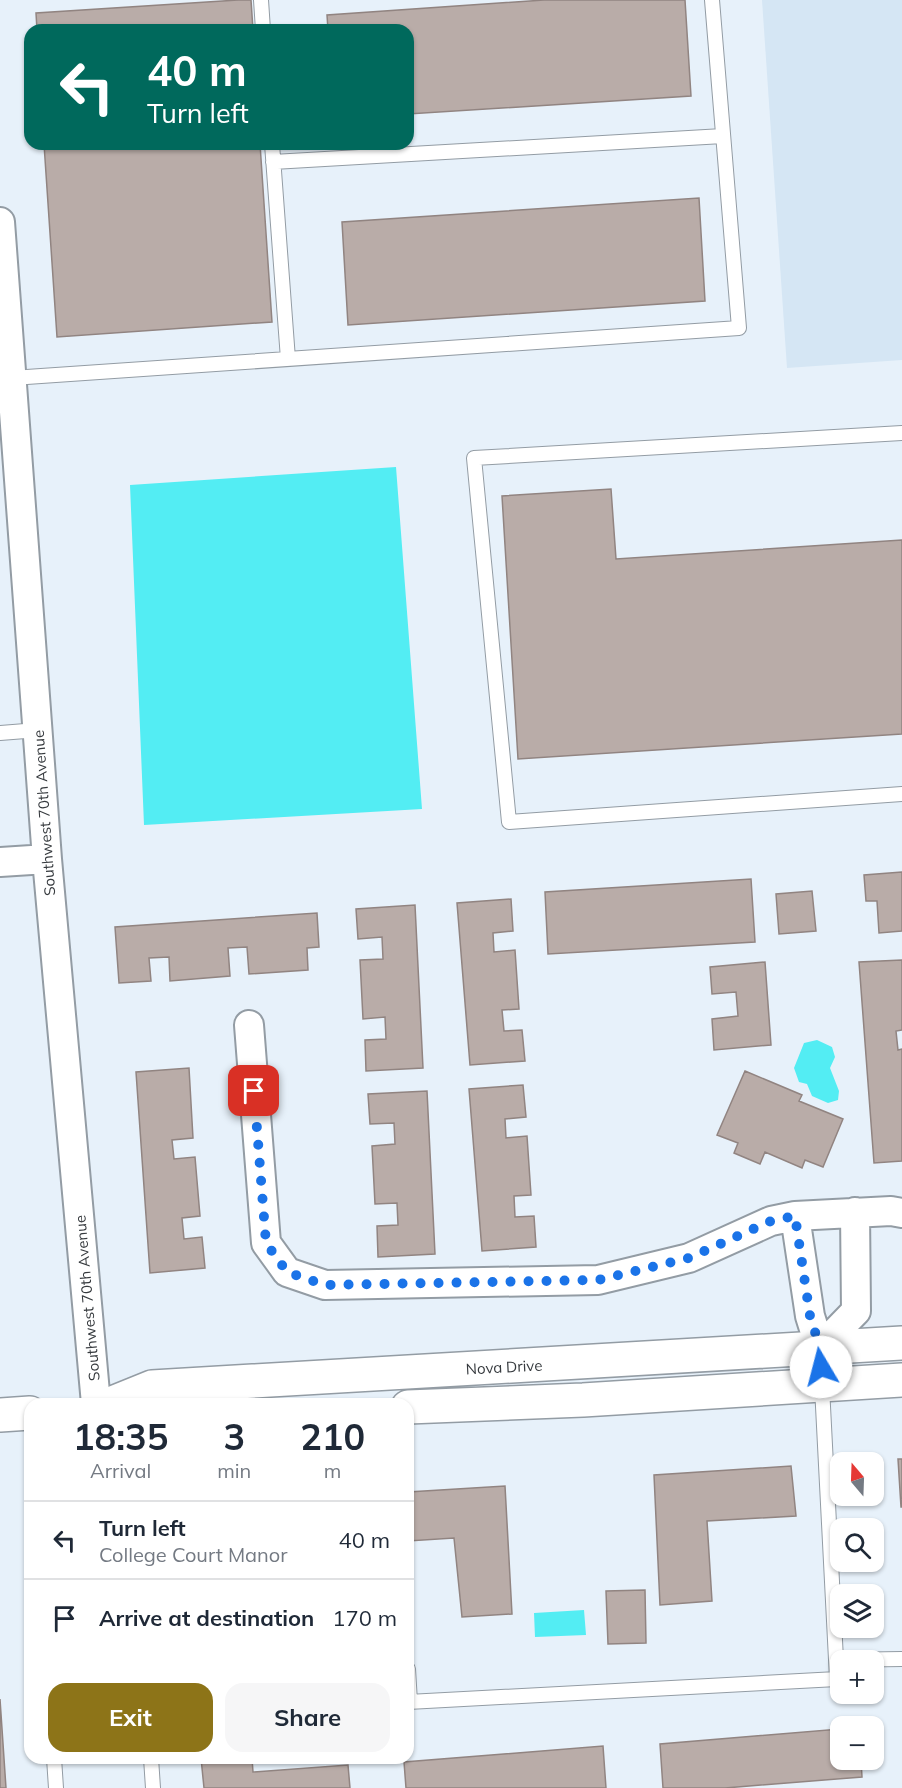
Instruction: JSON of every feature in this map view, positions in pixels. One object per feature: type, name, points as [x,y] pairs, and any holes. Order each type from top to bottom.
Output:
[{"type":"street","name":"Southwest 70th Avenue","points":[[0,222],[47,859],[95,1398]]},
{"type":"street","points":[[0,862],[47,859]]},
{"type":"street","points":[[249,1025],[266,1243],[287,1272],[325,1285],[598,1280],[689,1258],[771,1221],[795,1216],[855,1212],[902,1213]]},
{"type":"street","points":[[795,1216],[810,1316],[820,1348],[856,1311],[855,1212]]},
{"type":"street","name":"Nova Drive","points":[[125,1398],[152,1387],[902,1343]]},
{"type":"street","points":[[414,1407],[583,1400],[902,1380]]},
{"type":"street","points":[[0,1415],[24,1413]]},
{"type":"lane","points":[[261,0],[263,24]]},
{"type":"lane","points":[[12,378],[739,328],[712,0]]},
{"type":"lane","points":[[273,162],[723,136]]},
{"type":"lane","points":[[272,150],[288,359]]},
{"type":"lane","points":[[902,433],[474,458],[509,822],[902,794]]},
{"type":"lane","points":[[0,733],[38,730]]},
{"type":"lane","points":[[820,1348],[835,1650]]},
{"type":"lane","points":[[884,1659],[902,1659]]},
{"type":"lane","points":[[414,1702],[830,1679]]},
{"type":"lane","points":[[54,1764],[56,1788]]},
{"type":"lane","points":[[151,1764],[153,1788]]},
{"type":"shaded area","points":[[762,0],[902,0],[902,360],[787,368]]},
{"type":"water","points":[[396,467],[422,809],[144,825],[130,485]]},
{"type":"water","points":[[817,1040],[832,1047],[835,1057],[830,1068],[839,1091],[838,1100],[828,1103],[812,1096],[807,1084],[799,1082],[794,1068],[804,1043]]},
{"type":"water","points":[[584,1610],[586,1635],[535,1637],[534,1613]]},
{"type":"building","points":[[251,0],[253,24],[37,24],[36,13]]},
{"type":"building","points":[[544,0],[685,0],[691,96],[414,114],[414,24],[328,24],[327,15]]},
{"type":"building","points":[[44,150],[260,150],[272,322],[57,337]]},
{"type":"building","points":[[699,198],[705,301],[348,325],[342,222]]},
{"type":"building","points":[[611,489],[616,559],[902,540],[902,734],[518,759],[502,496]]},
{"type":"building","points":[[902,872],[902,931],[879,933],[877,901],[866,901],[864,875]]},
{"type":"building","points":[[751,879],[755,942],[548,954],[545,892]]},
{"type":"building","points":[[812,891],[816,931],[779,934],[776,894]]},
{"type":"building","points":[[511,899],[513,931],[493,933],[494,952],[515,950],[519,1009],[502,1010],[504,1031],[522,1030],[525,1061],[470,1065],[457,903]]},
{"type":"building","points":[[415,905],[423,1068],[366,1071],[365,1040],[386,1039],[385,1017],[363,1019],[360,960],[383,959],[382,937],[358,939],[356,909]]},
{"type":"building","points":[[317,913],[319,947],[307,948],[308,970],[249,974],[247,947],[228,948],[230,976],[170,981],[169,957],[149,958],[151,981],[119,983],[115,927]]},
{"type":"building","points":[[902,960],[902,1030],[896,1031],[898,1050],[902,1049],[902,1161],[874,1163],[859,962]]},
{"type":"building","points":[[765,962],[771,1045],[714,1050],[712,1019],[738,1016],[736,992],[712,994],[710,967]]},
{"type":"building","points":[[189,1068],[193,1138],[172,1140],[174,1159],[195,1157],[200,1216],[182,1218],[184,1239],[202,1237],[205,1268],[150,1273],[136,1072]]},
{"type":"building","points":[[745,1071],[802,1095],[799,1101],[843,1119],[823,1167],[805,1160],[802,1168],[765,1152],[760,1164],[734,1153],[738,1143],[717,1135]]},
{"type":"building","points":[[523,1085],[526,1117],[505,1119],[506,1138],[527,1136],[531,1195],[514,1196],[515,1217],[534,1216],[536,1247],[482,1251],[469,1089]]},
{"type":"building","points":[[427,1091],[435,1254],[378,1257],[377,1226],[398,1225],[397,1203],[375,1204],[372,1146],[395,1144],[394,1123],[370,1124],[368,1094]]},
{"type":"building","points":[[898,1459],[902,1459],[902,1507],[901,1507]]},
{"type":"building","points":[[791,1466],[796,1516],[707,1521],[712,1601],[660,1605],[654,1475]]},
{"type":"building","points":[[505,1486],[512,1614],[462,1617],[454,1538],[414,1541],[414,1492]]},
{"type":"building","points":[[645,1590],[646,1643],[608,1644],[606,1591]]},
{"type":"building","points":[[0,1699],[6,1788],[0,1788]]},
{"type":"building","points":[[830,1730],[830,1770],[862,1770],[862,1777],[725,1788],[663,1788],[660,1744]]},
{"type":"building","points":[[603,1746],[606,1788],[406,1788],[404,1764],[414,1764],[414,1761]]},
{"type":"building","points":[[202,1764],[252,1764],[253,1772],[348,1765],[350,1788],[204,1788]]},
{"type":"route","points":[[254,1091],[266,1243],[287,1272],[325,1285],[598,1280],[689,1258],[771,1221],[795,1216],[810,1316],[820,1348],[821,1367]]}]
